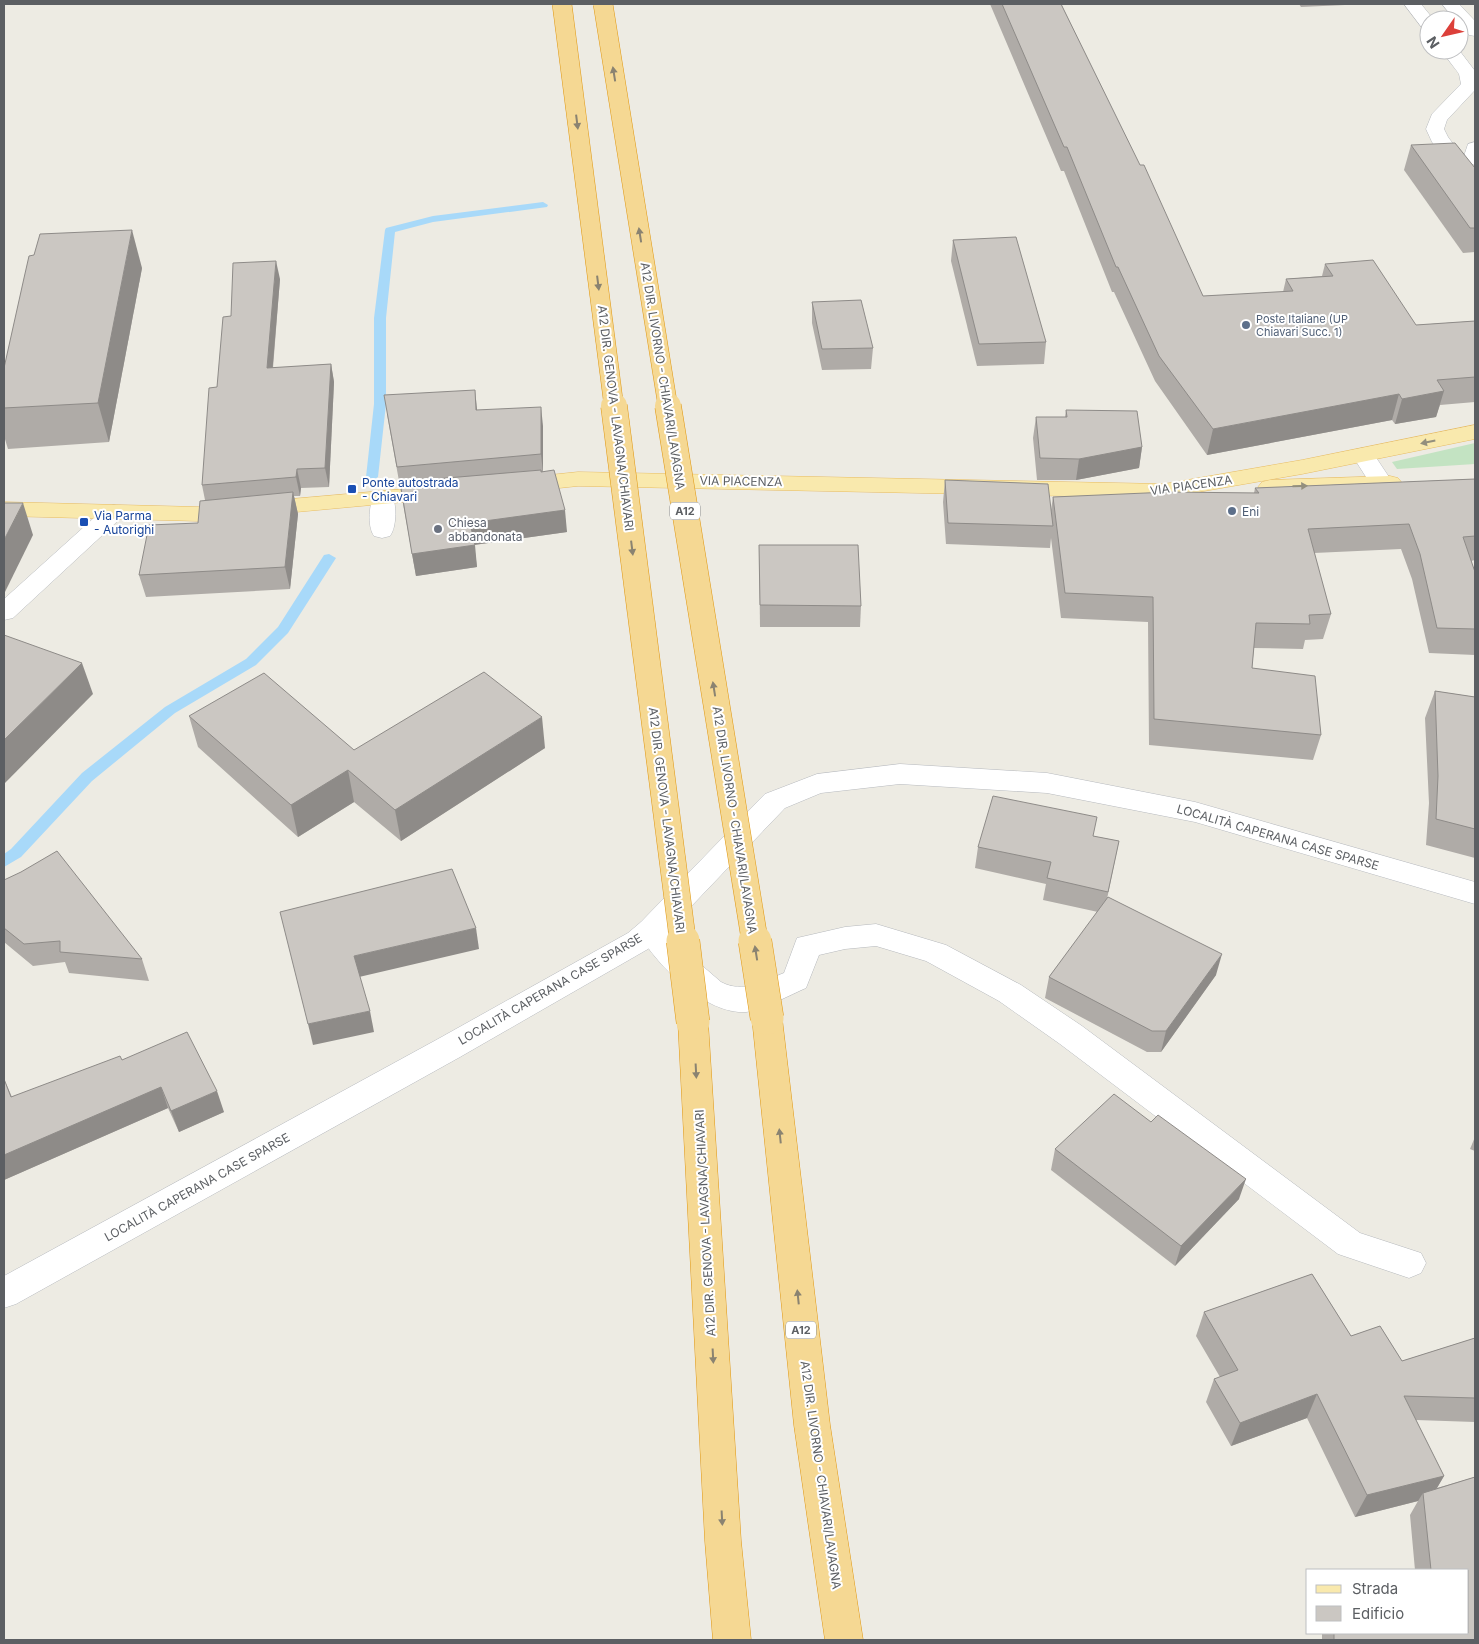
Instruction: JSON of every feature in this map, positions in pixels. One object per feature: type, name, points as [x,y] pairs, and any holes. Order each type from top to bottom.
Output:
[{"type":"highway","name":"A12 DIR. GENOVA - LAVAGNA/CHIAVARI","points":[[562,4],[694,1022],[723,1531],[732,1640]]},
{"type":"highway","name":"A12 DIR. LIVORNO - CHIAVARI/LAVAGNA","points":[[603,4],[767,1018],[812,1425],[844,1640]]},
{"type":"main road","name":"VIA PIACENZA","points":[[501,487],[578,479],[1164,491],[1363,455],[1475,432]]},
{"type":"main road","points":[[1164,491],[1410,482]]},
{"type":"main road","points":[[4,509],[199,514],[462,490]]},
{"type":"street","points":[[1450,4],[1475,31]]},
{"type":"street","points":[[1458,60],[1468,72],[1470,84],[1438,118],[1435,129],[1439,138],[1475,186]]},
{"type":"street","points":[[1475,148],[1473,156],[1475,158]]},
{"type":"street","points":[[1363,455],[1381,483]]},
{"type":"street","points":[[382,531],[383,498]]},
{"type":"street","points":[[4,612],[114,512]]},
{"type":"street","name":"LOCALITÀ CAPERANA CASE SPARSE","points":[[4,1293],[638,941],[651,930],[774,801],[817,784],[900,774],[1047,783],[1195,812],[1475,893]]},
{"type":"street","points":[[651,930],[667,952],[711,990],[724,997],[746,1000],[796,980],[807,946],[845,938],[876,935],[936,953],[1010,993],[1072,1035],[1350,1244],[1410,1263]]},
{"type":"green space","points":[[1475,443],[1475,464],[1397,469],[1392,462]]},
{"type":"building","points":[[1002,4],[1061,4],[1140,165],[1144,165],[1203,296],[1293,291],[1286,279],[1333,276],[1325,264],[1373,260],[1416,325],[1475,321],[1475,377],[1437,380],[1444,391],[1402,399],[1399,394],[1213,429],[1159,356],[1118,267],[1116,267],[1067,147],[1064,147]]},
{"type":"building","points":[[1455,143],[1475,168],[1475,228],[1470,228],[1411,145]]},
{"type":"building","points":[[132,230],[98,403],[4,408],[4,368],[29,256],[34,255],[40,234]]},
{"type":"building","points":[[1016,237],[1046,342],[979,344],[953,240]]},
{"type":"building","points":[[276,261],[267,368],[331,364],[325,468],[297,469],[296,477],[202,485],[209,388],[217,387],[223,317],[231,316],[233,263]]},
{"type":"building","points":[[861,300],[873,348],[822,349],[812,302]]},
{"type":"building","points":[[475,390],[476,410],[541,407],[541,454],[397,467],[384,395]]},
{"type":"building","points":[[1066,410],[1137,411],[1142,447],[1079,459],[1040,458],[1036,417],[1067,417]]},
{"type":"building","points":[[541,470],[541,472],[554,470],[565,510],[470,523],[475,545],[412,554],[400,482]]},
{"type":"building","points":[[1475,479],[1475,536],[1463,537],[1475,572],[1475,629],[1437,628],[1420,554],[1409,524],[1308,529],[1331,614],[1309,615],[1310,624],[1256,623],[1252,668],[1315,676],[1321,735],[1154,719],[1153,597],[1065,593],[1053,497],[1169,492],[1259,493],[1255,488]]},
{"type":"building","points":[[945,480],[1048,484],[1053,526],[948,523]]},
{"type":"building","points":[[293,492],[285,567],[139,575],[149,525],[198,523],[200,501]]},
{"type":"building","points":[[4,503],[23,503],[4,540]]},
{"type":"building","points":[[759,545],[858,545],[861,606],[760,605]]},
{"type":"building","points":[[4,635],[82,663],[4,740]]},
{"type":"building","points":[[484,672],[542,717],[395,810],[348,770],[291,805],[189,716],[264,673],[354,750]]},
{"type":"building","points":[[1435,691],[1475,697],[1475,829],[1436,819],[1438,776]]},
{"type":"building","points":[[993,796],[1097,817],[1093,836],[1119,841],[1108,892],[1047,878],[1051,862],[978,847]]},
{"type":"building","points":[[57,851],[142,959],[60,952],[60,941],[24,944],[4,928],[4,880]]},
{"type":"building","points":[[452,869],[476,928],[354,956],[370,1011],[308,1024],[280,912]]},
{"type":"building","points":[[1108,897],[1222,954],[1166,1031],[1152,1031],[1049,977]]},
{"type":"building","points":[[187,1032],[217,1091],[171,1111],[161,1087],[4,1155],[4,1079],[11,1097],[120,1056],[122,1060]]},
{"type":"building","points":[[1114,1094],[1151,1122],[1158,1115],[1246,1179],[1181,1246],[1055,1149]]},
{"type":"building","points":[[1312,1274],[1351,1336],[1380,1326],[1402,1361],[1475,1338],[1475,1398],[1404,1396],[1444,1476],[1367,1495],[1317,1394],[1240,1423],[1214,1379],[1238,1370],[1204,1312]]},
{"type":"building","points":[[1475,1477],[1475,1640],[1334,1640],[1334,1634],[1469,1634],[1469,1569],[1431,1569],[1423,1493]]},
{"type":"waterway","points":[[372,477],[380,404],[380,318],[390,230],[433,219],[543,205]]},
{"type":"waterway","points":[[4,861],[16,853],[87,777],[170,710],[251,662],[283,630],[329,558]]},
{"type":"place","name":"Poste Italiane (UP Chiavari Succ. 1)","points":[[1246,325]]},
{"type":"place","name":"Ponte autostrada - Chiavari","points":[[352,489]]},
{"type":"place","name":"Eni","points":[[1232,511]]},
{"type":"place","name":"Via Parma - Autorighi","points":[[84,522]]},
{"type":"place","name":"Chiesa abbandonata","points":[[438,529]]}]
